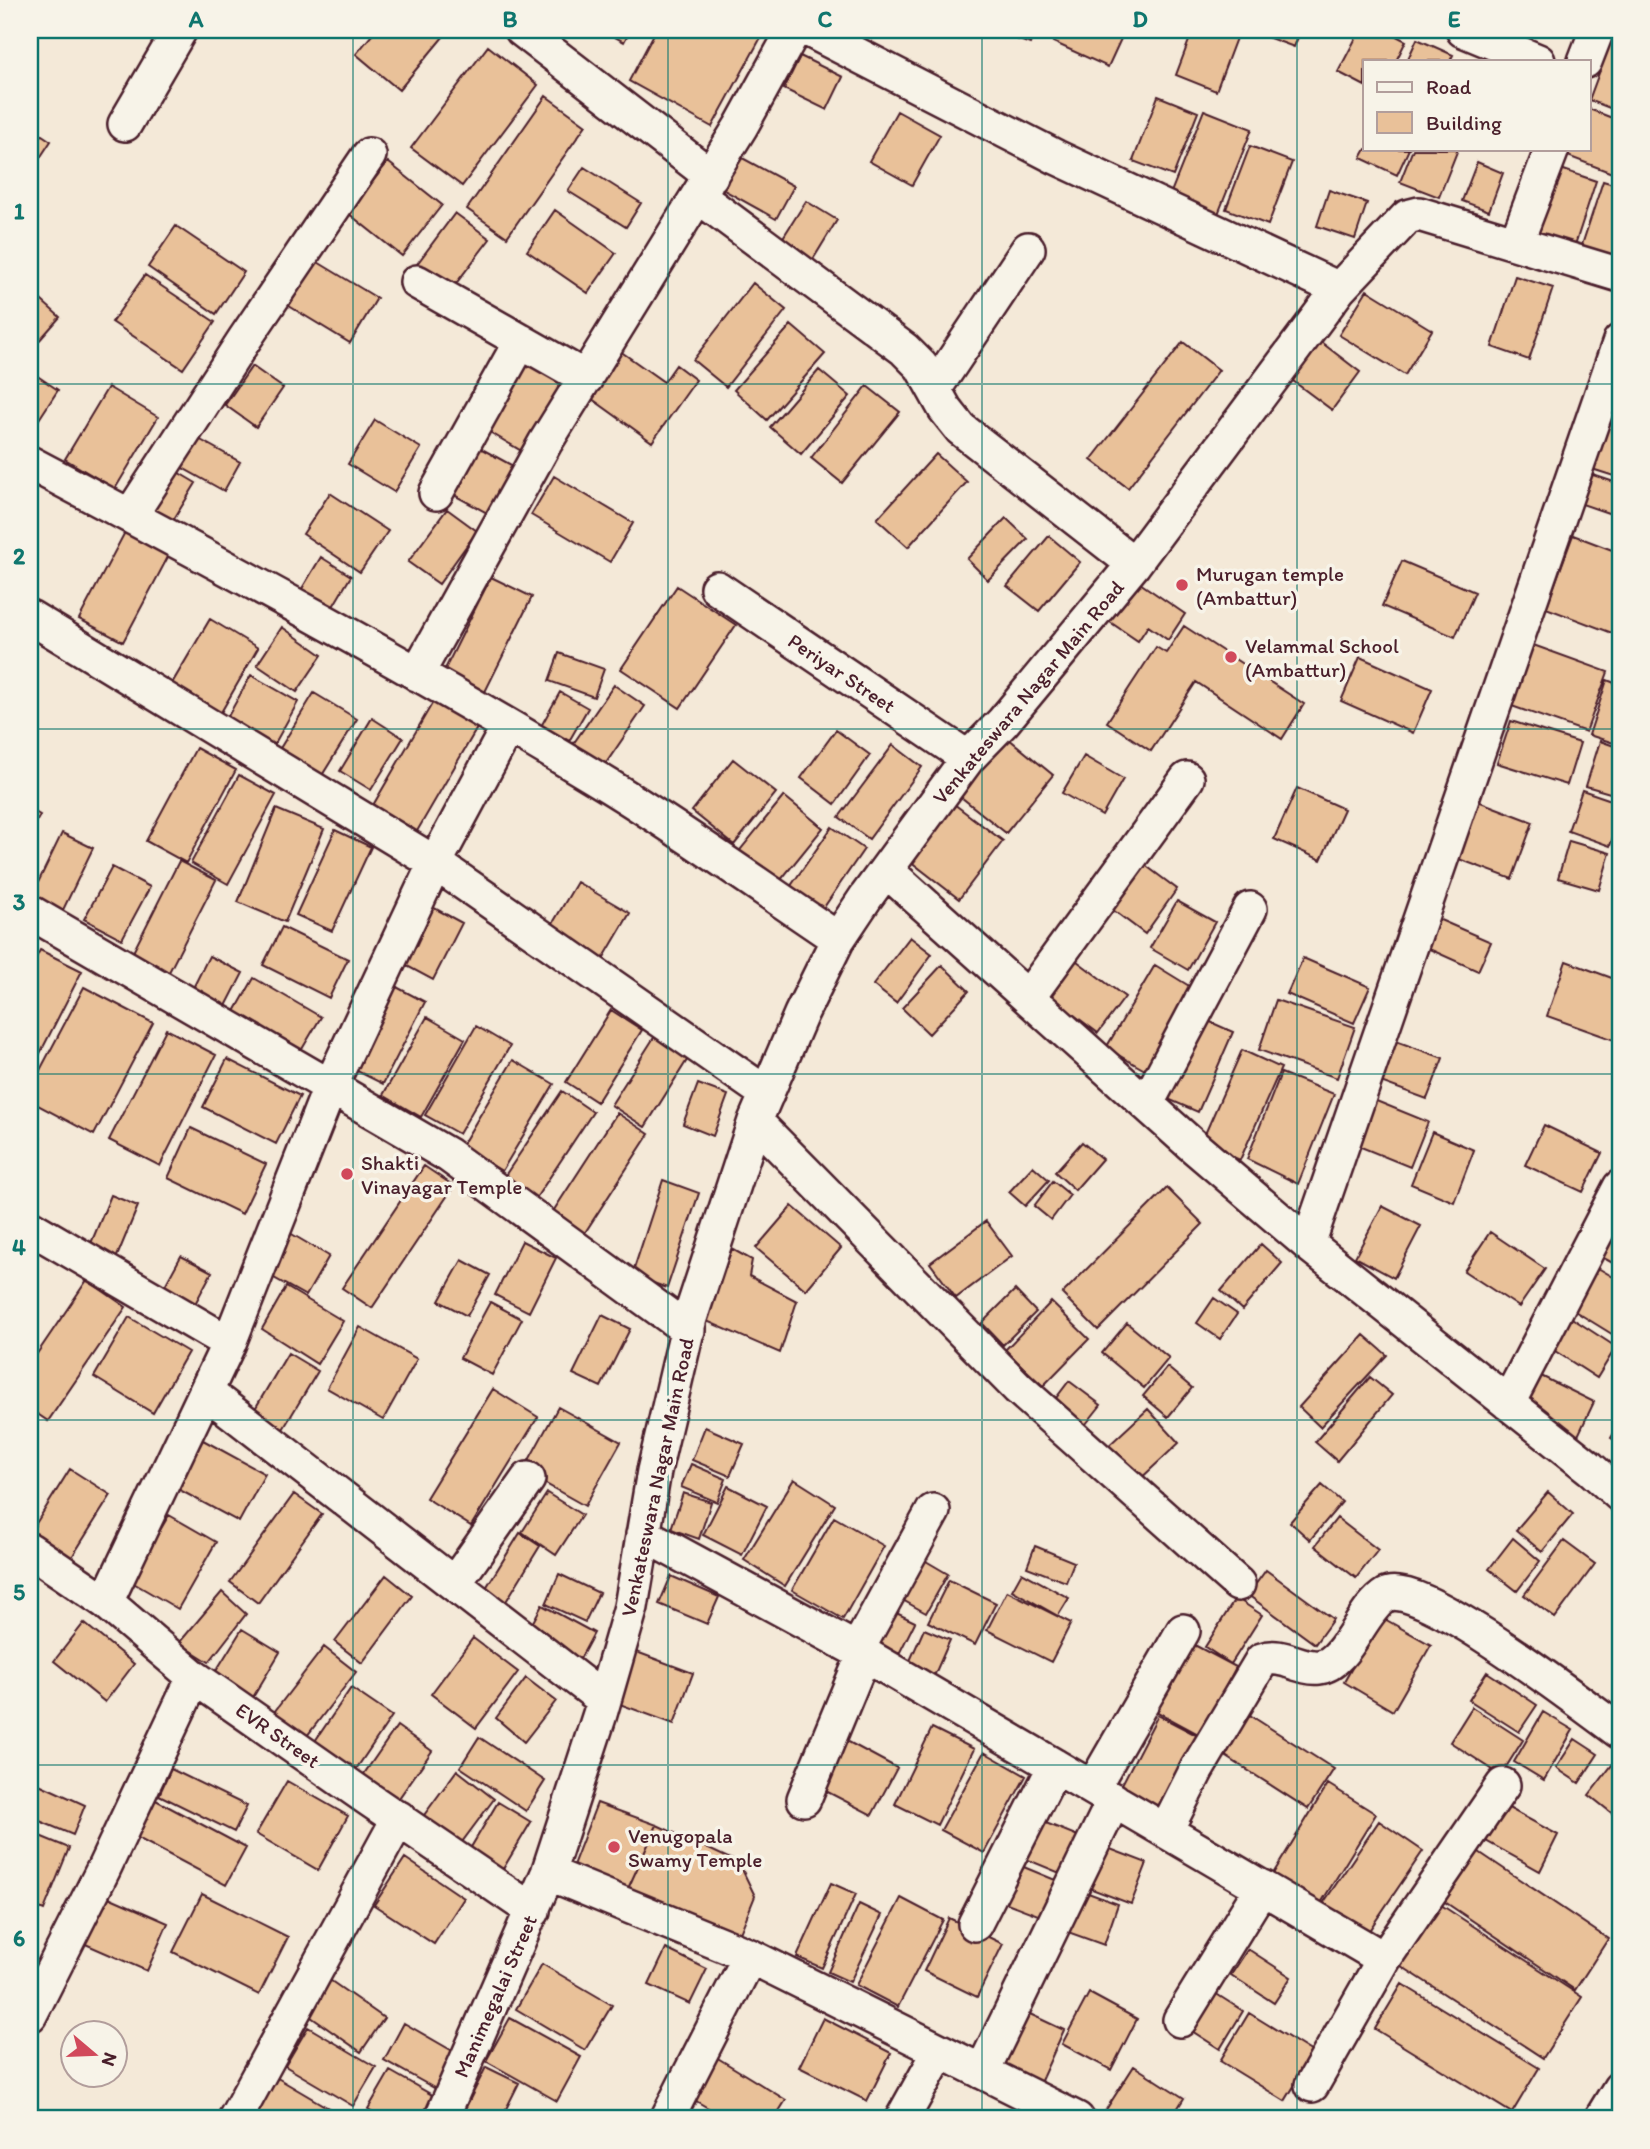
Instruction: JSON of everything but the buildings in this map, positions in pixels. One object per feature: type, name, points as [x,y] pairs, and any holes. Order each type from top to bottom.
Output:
[{"type":"street","points":[[125,124],[180,30]]},
{"type":"street","points":[[417,674],[545,443],[741,126],[794,30]]},
{"type":"street","points":[[809,30],[1056,157],[1339,289]]},
{"type":"street","points":[[1463,30],[1536,60]]},
{"type":"street","points":[[1585,60],[1597,30]]},
{"type":"street","points":[[541,35],[704,186],[904,349],[921,366],[945,409],[961,429],[1134,564]]},
{"type":"street","points":[[1552,150],[1516,243],[1620,275]]},
{"type":"street","points":[[130,516],[244,340],[369,155]]},
{"type":"street","name":"Venkateswara Nagar Main Road","points":[[548,1872],[631,1607],[654,1471],[688,1330],[761,1108],[801,1014],[838,939],[968,758],[1003,722],[1134,564],[1339,289],[1407,217],[1419,214],[1516,243]]},
{"type":"street","points":[[935,388],[1028,249]]},
{"type":"street","points":[[417,282],[586,378]]},
{"type":"street","points":[[436,493],[521,341]]},
{"type":"street","points":[[1308,1244],[1620,341]]},
{"type":"street","points":[[30,463],[417,674],[610,787],[838,939]]},
{"type":"street","name":"Periyar Street","points":[[717,588],[968,758]]},
{"type":"street","points":[[30,617],[435,863],[761,1108],[1018,1388],[1238,1584]]},
{"type":"street","points":[[106,1602],[229,1343],[331,1085],[435,863],[508,727]]},
{"type":"street","points":[[1029,996],[1187,779]]},
{"type":"street","points":[[887,871],[1308,1244],[1590,1468],[1620,1495]]},
{"type":"street","points":[[1147,1104],[1250,909]]},
{"type":"street","points":[[30,912],[448,1155],[688,1330]]},
{"type":"street","points":[[1508,1403],[1620,1187]]},
{"type":"street","points":[[30,1227],[229,1343]]},
{"type":"street","points":[[206,1392],[604,1700]]},
{"type":"street","points":[[454,1584],[528,1479]]},
{"type":"street","points":[[804,1799],[860,1652],[933,1511]]},
{"type":"street","points":[[643,1534],[860,1652],[1384,1959]]},
{"type":"street","name":"EVR Street","points":[[30,1550],[106,1602],[194,1677],[533,1910]]},
{"type":"street","points":[[1166,1830],[1197,1769],[1262,1660],[1270,1657],[1284,1658],[1297,1664],[1319,1667],[1336,1659],[1375,1603],[1390,1593],[1410,1594],[1482,1632],[1620,1732]]},
{"type":"street","points":[[982,2071],[1104,1794],[1183,1630]]},
{"type":"street","points":[[30,2015],[104,1868],[194,1677]]},
{"type":"street","points":[[975,1924],[1055,1766]]},
{"type":"street","points":[[1312,2085],[1384,1959],[1503,1786]]},
{"type":"street","points":[[236,2119],[399,1818]]},
{"type":"street","points":[[548,1872],[750,1956],[1077,2119]]},
{"type":"street","name":"Manimegalai Street","points":[[441,2119],[548,1872]]},
{"type":"street","points":[[1180,2020],[1262,1887]]},
{"type":"street","points":[[667,2119],[750,1956]]},
{"type":"street","points":[[902,2119],[940,2051]]},
{"type":"street","points":[[1601,2119],[1620,2088]]},
{"type":"place","name":"Murugan temple (Ambattur)","points":[[1182,585]]},
{"type":"place","name":"Velammal School (Ambattur)","points":[[1231,657]]},
{"type":"place","name":"Shakti Vinayagar Temple","points":[[347,1174]]},
{"type":"place","name":"Venugopala Swamy Temple","points":[[614,1847]]}]
